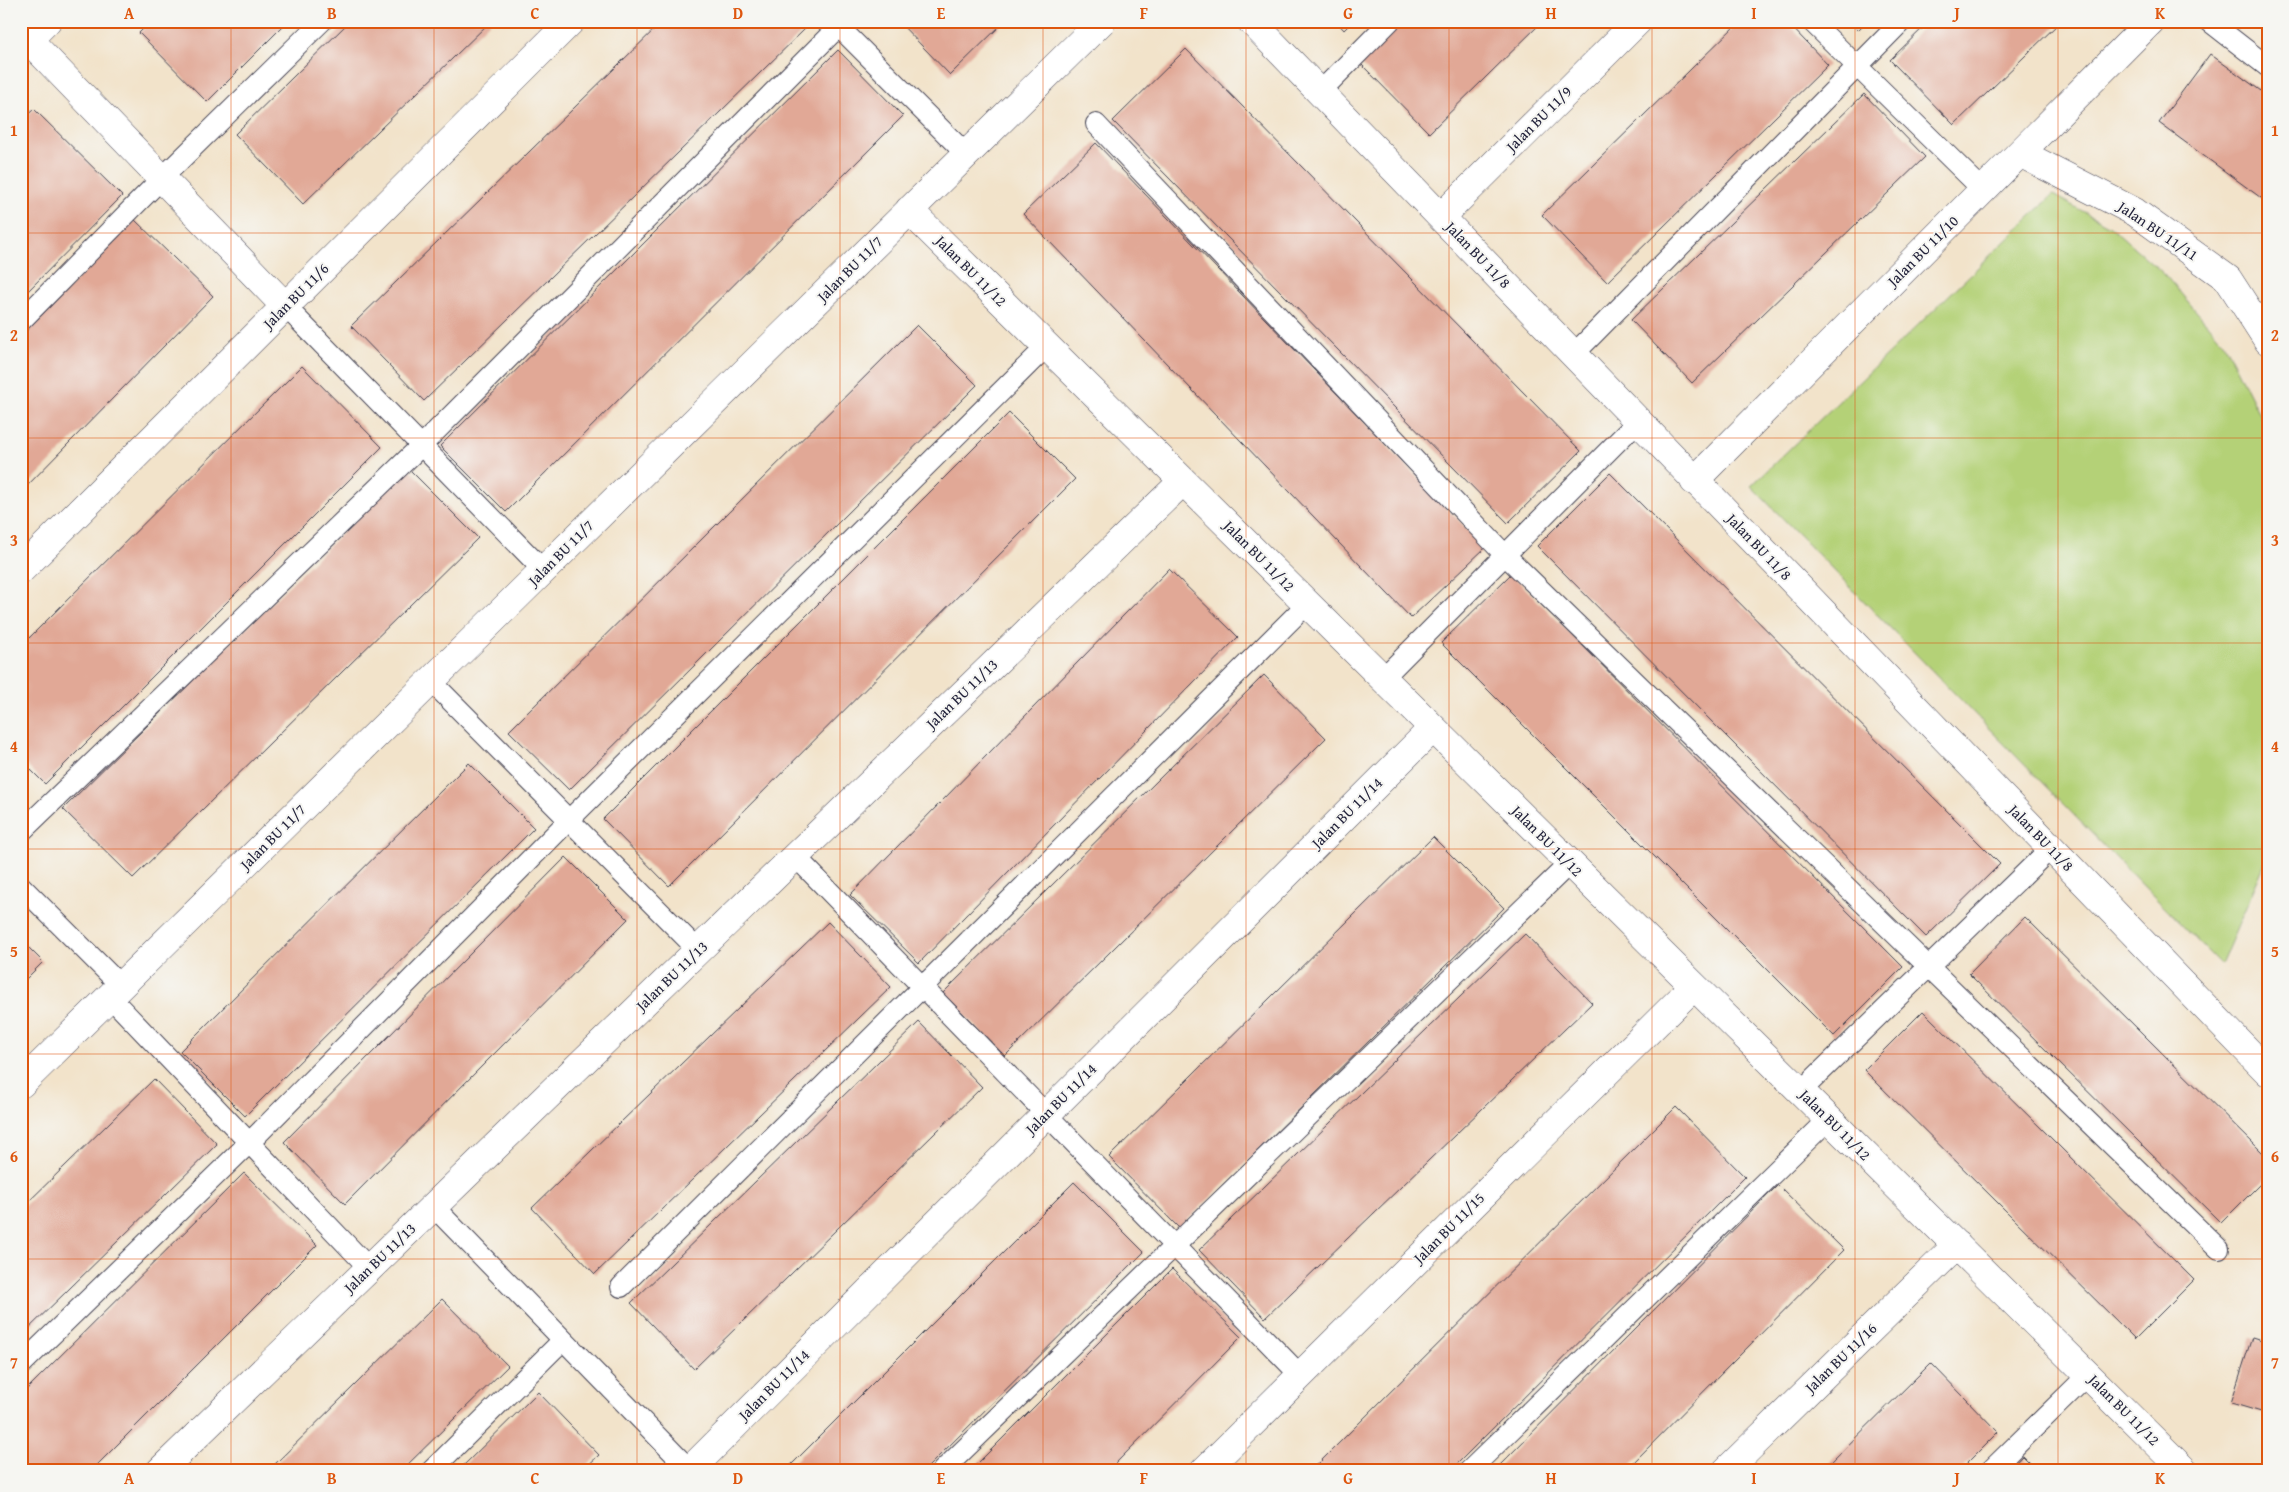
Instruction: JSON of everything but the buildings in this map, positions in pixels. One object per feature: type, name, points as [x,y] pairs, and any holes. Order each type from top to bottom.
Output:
[{"type":"street","name":"Jalan BU 11/6","points":[[21,570],[571,21]]},
{"type":"street","name":"Jalan BU 11/7","points":[[21,1084],[1102,21]]},
{"type":"street","name":"Jalan BU 11/8","points":[[1252,21],[1694,481],[2051,848],[2266,1064]]},
{"type":"street","name":"Jalan BU 11/9","points":[[1442,217],[1638,21]]},
{"type":"street","name":"Jalan BU 11/10","points":[[1694,481],[2151,21]]},
{"type":"street","points":[[30,35],[162,178],[285,306]]},
{"type":"street","name":"Jalan BU 11/11","points":[[2020,152],[2135,212],[2228,279],[2268,341]]},
{"type":"street","name":"Jalan BU 11/12","points":[[909,210],[2185,1471]]},
{"type":"street","name":"Jalan BU 11/13","points":[[160,1471],[1183,481]]},
{"type":"street","name":"Jalan BU 11/14","points":[[690,1470],[1433,728]]},
{"type":"street","name":"Jalan BU 11/15","points":[[1216,1467],[1300,1375],[1694,986]]},
{"type":"street","name":"Jalan BU 11/16","points":[[1726,1471],[1957,1245]]},
{"type":"lane","points":[[21,321],[162,178],[322,21]]},
{"type":"lane","points":[[1320,92],[1390,21]]},
{"type":"lane","points":[[1811,21],[1983,190]]},
{"type":"lane","points":[[1574,354],[1902,21]]},
{"type":"lane","points":[[2209,21],[2268,67]]},
{"type":"lane","points":[[21,832],[422,445],[839,23],[966,154]]},
{"type":"lane","points":[[1096,124],[1505,555],[2219,1250]]},
{"type":"lane","points":[[285,306],[543,570]]},
{"type":"lane","points":[[21,1365],[249,1143],[569,820],[1047,346]]},
{"type":"lane","points":[[1383,678],[1638,421]]},
{"type":"lane","points":[[621,1287],[1307,604]]},
{"type":"lane","points":[[431,681],[698,950]]},
{"type":"lane","points":[[1801,1091],[2051,848]]},
{"type":"lane","points":[[795,856],[1300,1375]]},
{"type":"lane","points":[[942,1471],[1570,863]]},
{"type":"lane","points":[[21,886],[249,1143],[369,1268]]},
{"type":"lane","points":[[1469,1471],[1829,1119]]},
{"type":"lane","points":[[433,1206],[690,1470]]},
{"type":"lane","points":[[431,1471],[563,1340]]},
{"type":"lane","points":[[1990,1471],[2088,1375]]},
{"type":"green space","points":[[2053,195],[2110,226],[2164,274],[2223,342],[2268,432],[2268,856],[2221,965],[1751,486]]}]
